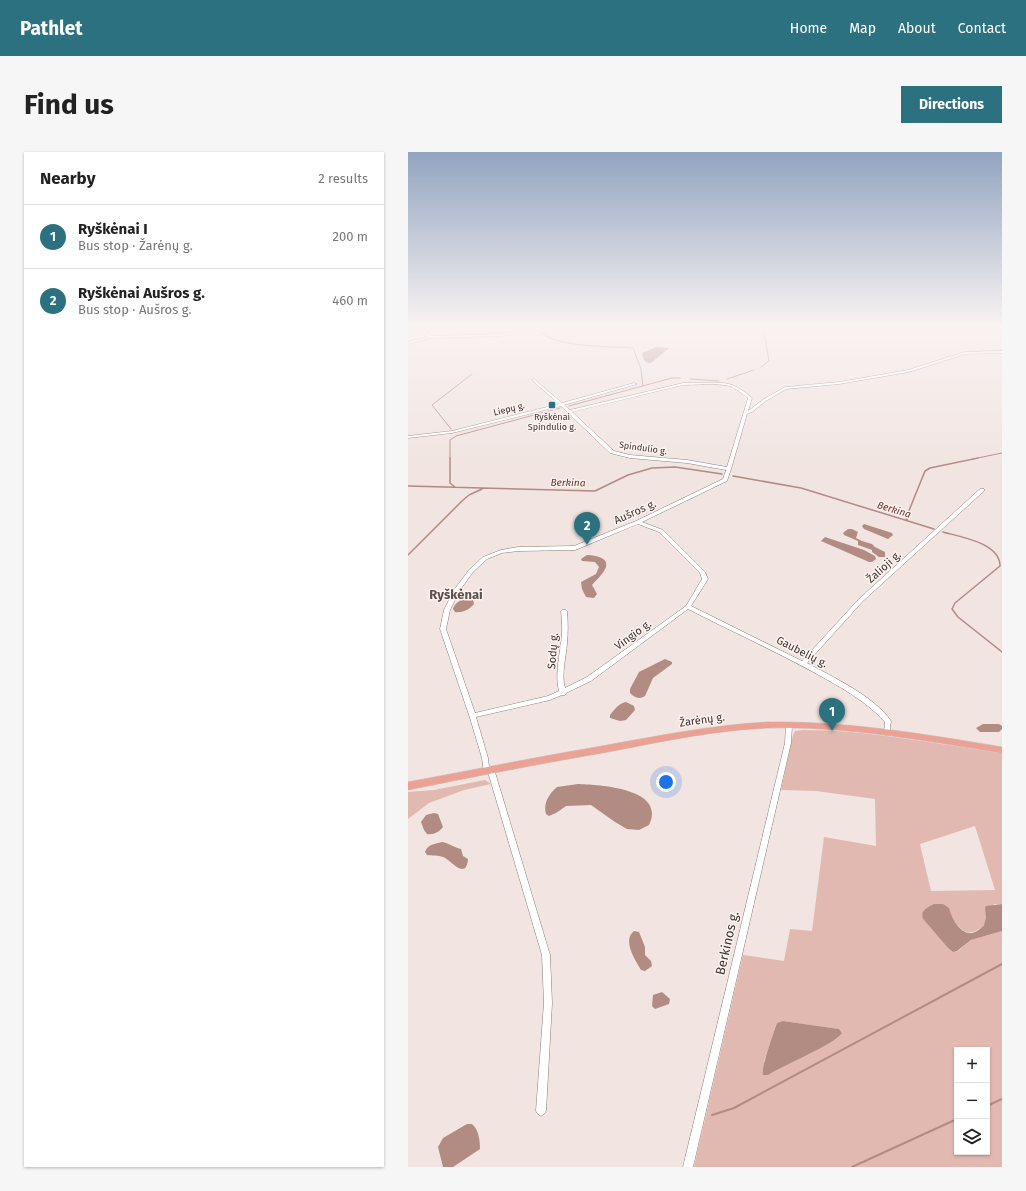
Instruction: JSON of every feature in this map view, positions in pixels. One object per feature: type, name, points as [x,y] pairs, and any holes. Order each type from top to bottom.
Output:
[{"type":"main road","name":"Žarėnų g.","points":[[408,786],[699,732],[743,727],[789,725],[839,727],[1002,750]]},
{"type":"street","points":[[746,413],[751,412],[765,400],[785,388],[839,383],[895,373]]},
{"type":"street","name":"Spindulio g.","points":[[534,380],[612,452],[618,454],[695,462],[729,469]]},
{"type":"street","name":"Liepų g.","points":[[408,437],[452,432],[551,406],[562,405],[636,384]]},
{"type":"street","name":"Aušros g.","points":[[541,1111],[548,1003],[546,955],[472,716],[443,629],[447,610],[457,590],[471,571],[485,558],[501,552],[518,549],[575,548],[638,522],[725,480],[750,398],[732,386],[724,384],[689,384],[663,387],[569,411]]},
{"type":"street","name":"Žalioji g.","points":[[804,663],[861,600],[982,490]]},
{"type":"street","name":"Vingio g.","points":[[472,716],[535,703],[563,693],[589,679],[688,607],[705,579],[702,572],[661,531],[638,522]]},
{"type":"street","name":"Gaubelių g.","points":[[688,607],[804,663],[861,696],[874,706],[888,721],[887,733]]},
{"type":"street","name":"Sodų g.","points":[[563,693],[560,665],[565,634],[564,610]]},
{"type":"street","name":"Berkinos g.","points":[[688,1167],[788,743],[789,725]]},
{"type":"shaded area","points":[[864,524],[892,533],[893,535],[888,539],[864,529],[862,526]]},
{"type":"shaded area","points":[[848,529],[858,532],[856,538],[872,544],[885,552],[885,557],[879,557],[872,552],[872,550],[858,545],[858,541],[844,535],[843,533]]},
{"type":"shaded area","points":[[825,537],[864,550],[875,556],[876,559],[869,562],[821,541]]},
{"type":"shaded area","points":[[587,555],[597,556],[606,562],[605,570],[592,585],[597,594],[594,598],[586,597],[582,589],[581,582],[596,574],[599,567],[595,562],[582,561],[581,559]]},
{"type":"shaded area","points":[[469,598],[473,600],[474,604],[472,606],[463,611],[455,612],[453,609],[457,603],[461,600]]},
{"type":"shaded area","points":[[665,659],[672,662],[672,664],[653,678],[645,696],[637,698],[633,696],[630,693],[630,689],[639,672]]},
{"type":"shaded area","points":[[626,702],[634,706],[635,710],[626,720],[620,721],[610,718],[610,715],[617,707]]},
{"type":"shaded area","points":[[983,724],[999,724],[1002,726],[1002,729],[999,732],[980,732],[976,728]]},
{"type":"shaded area","points":[[803,730],[853,732],[1002,753],[1002,904],[994,904],[986,917],[984,925],[973,932],[964,931],[957,925],[950,914],[923,919],[953,952],[958,951],[971,940],[1002,931],[1002,1167],[694,1167],[743,955],[784,961],[790,929],[812,931],[824,837],[876,846],[875,799],[816,791],[781,790],[795,731]],"holes":[[[975,826],[995,890],[931,891],[920,844]],[[783,1021],[839,1029],[842,1032],[838,1037],[821,1048],[773,1071],[764,1061],[777,1023]]]},
{"type":"shaded area","points":[[485,780],[491,784],[464,790],[429,803],[408,819],[408,792],[434,790]]},
{"type":"shaded area","points":[[578,784],[614,788],[628,791],[640,796],[648,803],[652,813],[649,825],[639,830],[627,829],[591,805],[566,806],[549,816],[546,814],[545,806],[547,799],[557,787]]},
{"type":"shaded area","points":[[434,813],[438,814],[443,827],[436,833],[427,834],[421,822],[426,815]]},
{"type":"shaded area","points":[[442,842],[461,849],[463,856],[468,859],[467,866],[464,869],[457,867],[446,858],[427,855],[425,852],[428,847]]},
{"type":"shaded area","points":[[934,904],[943,904],[949,908],[959,927],[965,932],[973,933],[984,925],[986,906],[1002,904],[1002,931],[971,940],[957,951],[953,952],[923,919],[923,911]]},
{"type":"shaded area","points":[[634,931],[639,932],[645,947],[645,955],[651,961],[652,966],[645,971],[641,970],[629,945],[629,939]]},
{"type":"shaded area","points":[[662,992],[670,999],[669,1004],[655,1009],[652,1006],[653,995]]},
{"type":"shaded area","points":[[783,1021],[839,1029],[842,1033],[837,1038],[819,1049],[768,1075],[763,1075],[766,1057],[777,1023]]},
{"type":"shaded area","points":[[467,1124],[472,1124],[478,1132],[480,1149],[453,1167],[443,1167],[438,1147],[443,1138]]},
{"type":"waterway","points":[[642,373],[643,386]]},
{"type":"waterway","points":[[727,379],[744,373]]},
{"type":"waterway","points":[[451,429],[432,405],[472,374]]},
{"type":"waterway","points":[[643,386],[672,378],[680,378]]},
{"type":"waterway","points":[[690,379],[719,381]]},
{"type":"waterway","points":[[569,406],[643,386]]},
{"type":"waterway","points":[[455,487],[450,483],[450,440],[456,436],[560,408]]},
{"type":"waterway","points":[[973,459],[1002,453]]},
{"type":"waterway","points":[[908,521],[906,518],[925,471],[930,468],[978,458]]},
{"type":"waterway","name":"Berkina","points":[[408,486],[595,491],[628,475],[652,468],[675,467],[722,474]]},
{"type":"waterway","name":"Berkina","points":[[733,476],[801,488],[908,521]]},
{"type":"waterway","points":[[408,555],[462,501],[469,495],[482,489]]},
{"type":"waterway","name":"Berkina","points":[[908,521],[934,529]]},
{"type":"waterway","name":"Berkina","points":[[943,532],[969,539],[987,546],[998,558],[1000,566],[955,603],[952,609],[958,617],[1002,652]]},
{"type":"waterway","points":[[712,1115],[734,1108],[1002,964]]},
{"type":"waterway","points":[[990,1105],[1002,1099]]},
{"type":"waterway","points":[[852,1167],[954,1120]]},
{"type":"place","name":"Ryškėnai Spindulio g.","points":[[552,405]]},
{"type":"place","name":"Ryškėnai Aušros g.","points":[[587,545]]},
{"type":"place","name":"Ryškėnai I","points":[[832,731]]},
{"type":"district","name":"Ryškėnai","points":[[456,594]]}]
